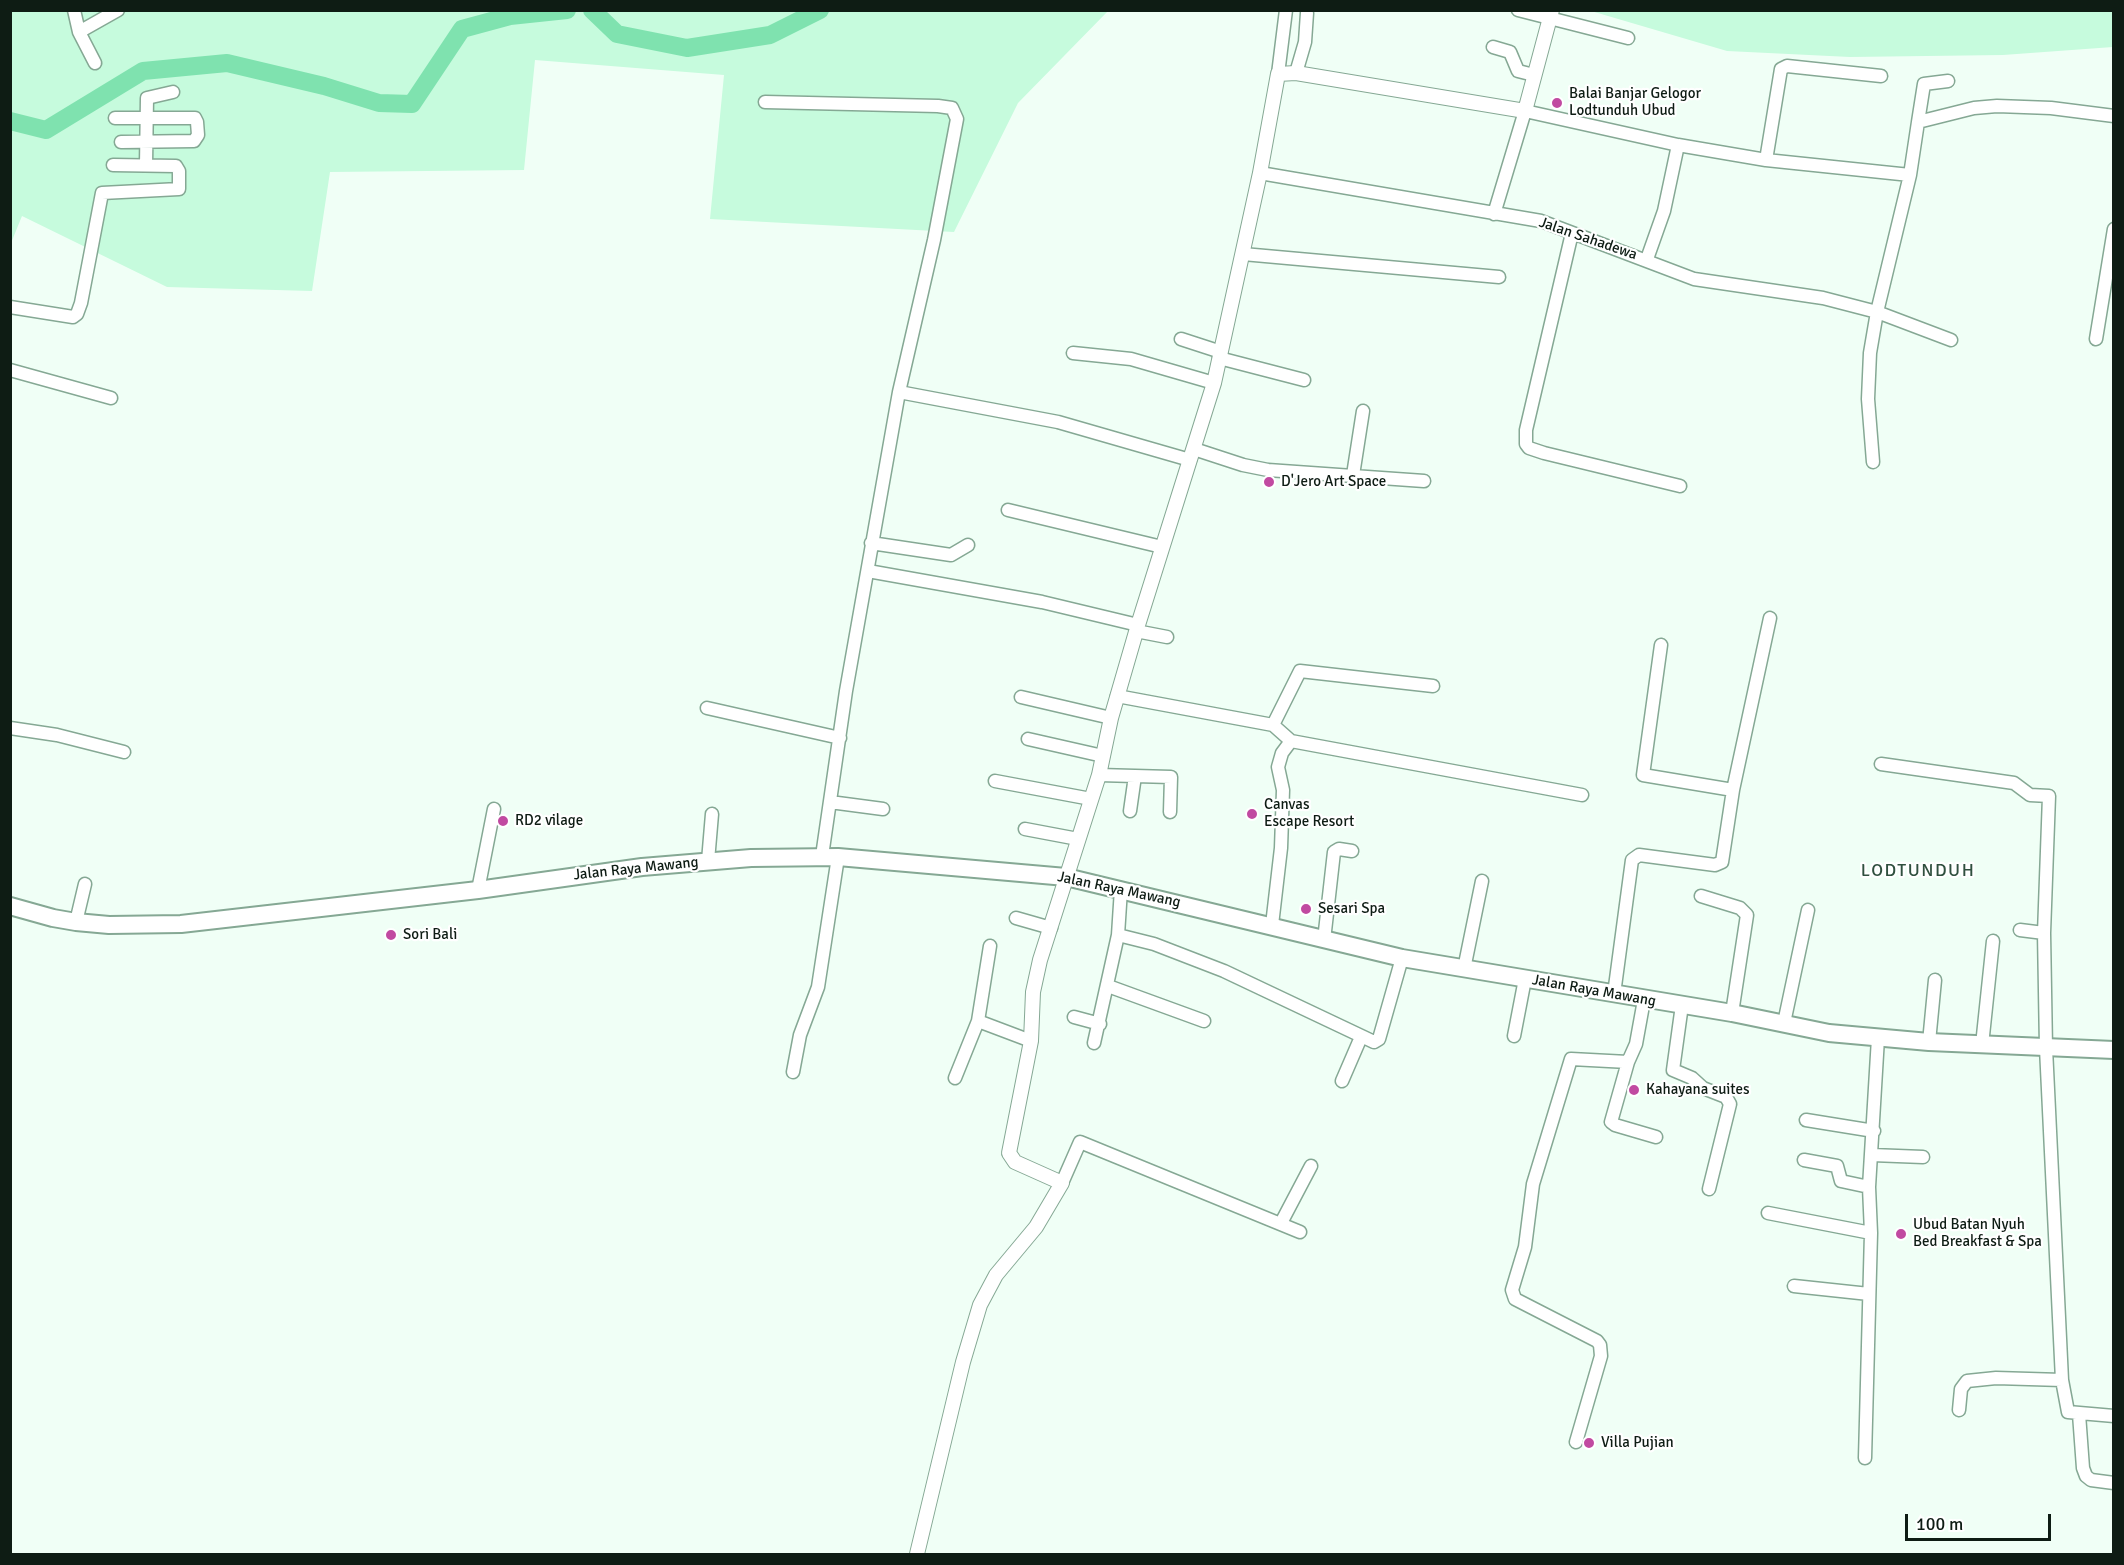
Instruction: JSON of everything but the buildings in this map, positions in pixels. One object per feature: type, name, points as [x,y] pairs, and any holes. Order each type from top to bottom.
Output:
[{"type":"main road","name":"Jalan Raya Mawang","points":[[10,906],[76,922],[109,925],[181,924],[708,861],[830,857],[1066,877],[1402,958],[1732,1013],[1829,1033],[1929,1042],[2114,1050]]},
{"type":"street","points":[[74,10],[79,32],[95,63]]},
{"type":"street","points":[[79,32],[117,10]]},
{"type":"street","points":[[1062,1183],[1015,1162],[1009,1153],[1031,1041],[1033,992],[1066,877],[1099,775],[1111,718],[1137,628],[1214,383],[1260,172],[1278,74],[1286,10]]},
{"type":"street","points":[[1518,10],[1551,14],[1628,39]]},
{"type":"street","points":[[1296,73],[1305,42],[1307,14]]},
{"type":"street","points":[[1494,214],[1551,14]]},
{"type":"street","points":[[1493,47],[1510,52],[1518,71],[1534,75]]},
{"type":"street","points":[[1766,160],[1781,69],[1787,66],[1881,76]]},
{"type":"street","points":[[1278,74],[1296,73],[1525,111],[1678,145],[1766,160],[1910,175]]},
{"type":"street","points":[[1873,462],[1868,399],[1870,353],[1876,312],[1910,175],[1924,84],[1948,81]]},
{"type":"street","points":[[146,165],[147,98],[173,92]]},
{"type":"street","points":[[765,102],[938,106],[952,108],[956,115],[934,240],[899,392],[871,543],[830,802],[830,857],[818,987],[800,1035],[793,1072]]},
{"type":"street","points":[[1918,122],[1974,108],[1997,106],[2051,108],[2114,116]]},
{"type":"street","points":[[115,118],[195,118],[198,135],[194,141],[121,142]]},
{"type":"street","points":[[1647,259],[1664,211],[1678,145]]},
{"type":"street","points":[[10,308],[68,317],[77,314],[102,193],[179,189],[179,171],[176,166],[113,165]]},
{"type":"street","name":"Jalan Sahadewa","points":[[1260,172],[1541,221],[1647,259],[1694,279],[1822,298],[1876,312],[1951,340]]},
{"type":"street","points":[[2096,339],[2114,230]]},
{"type":"street","points":[[1572,232],[1526,430],[1526,444],[1529,448],[1544,453],[1680,486]]},
{"type":"street","points":[[1243,254],[1499,277]]},
{"type":"street","points":[[2100,317],[2114,319]]},
{"type":"street","points":[[1181,339],[1220,355],[1304,380]]},
{"type":"street","points":[[1073,353],[1131,359],[1214,383]]},
{"type":"street","points":[[10,370],[111,398]]},
{"type":"street","points":[[899,392],[1058,422],[1192,455],[1268,470],[1424,481]]},
{"type":"street","points":[[1353,475],[1363,411]]},
{"type":"street","points":[[1008,510],[1162,546]]},
{"type":"street","points":[[871,543],[951,555],[968,545]]},
{"type":"street","points":[[868,571],[1042,602],[1167,637]]},
{"type":"street","points":[[1614,994],[1632,860],[1639,855],[1715,865],[1722,862],[1733,790],[1770,618]]},
{"type":"street","points":[[1661,645],[1643,775],[1733,790]]},
{"type":"street","points":[[1273,725],[1300,671],[1433,686]]},
{"type":"street","points":[[1117,696],[1273,725],[1291,741],[1582,795]]},
{"type":"street","points":[[1021,697],[1111,718]]},
{"type":"street","points":[[707,708],[840,738]]},
{"type":"street","points":[[10,728],[57,735],[124,752]]},
{"type":"street","points":[[1028,739],[1103,756]]},
{"type":"street","points":[[1272,925],[1281,848],[1283,790],[1278,767],[1282,753],[1291,741]]},
{"type":"street","points":[[1881,764],[2014,783],[2030,795],[2049,796],[2044,933],[2046,1048],[2062,1380],[2068,1412],[2114,1416]]},
{"type":"street","points":[[1099,775],[1171,777],[1170,812]]},
{"type":"street","points":[[1130,811],[1135,776]]},
{"type":"street","points":[[994,781],[1090,799]]},
{"type":"street","points":[[830,802],[883,809]]},
{"type":"street","points":[[478,890],[494,809]]},
{"type":"street","points":[[708,861],[712,814]]},
{"type":"street","points":[[1025,830],[1078,839]]},
{"type":"street","points":[[1324,940],[1334,852],[1339,849],[1352,851]]},
{"type":"street","points":[[1464,969],[1482,881]]},
{"type":"street","points":[[76,922],[85,884]]},
{"type":"street","points":[[1094,1043],[1118,935],[1121,889]]},
{"type":"street","points":[[1701,896],[1740,908],[1747,915],[1732,1013]]},
{"type":"street","points":[[1784,1023],[1808,910]]},
{"type":"street","points":[[1016,918],[1051,928]]},
{"type":"street","points":[[2020,930],[2044,933]]},
{"type":"street","points":[[1118,935],[1154,944],[1224,971],[1374,1042],[1379,1039],[1402,958]]},
{"type":"street","points":[[1982,1045],[1994,941]]},
{"type":"street","points":[[955,1078],[978,1021],[990,946]]},
{"type":"street","points":[[1514,1036],[1525,979]]},
{"type":"street","points":[[1929,1042],[1935,980]]},
{"type":"street","points":[[1108,986],[1204,1021]]},
{"type":"street","points":[[1644,1000],[1636,1044],[1628,1062],[1611,1122],[1656,1137]]},
{"type":"street","points":[[1682,1005],[1673,1070],[1692,1078],[1703,1088],[1726,1097],[1730,1104],[1709,1189]]},
{"type":"street","points":[[1074,1017],[1100,1024]]},
{"type":"street","points":[[978,1021],[1031,1041]]},
{"type":"street","points":[[1342,1081],[1361,1037]]},
{"type":"street","points":[[1864,1458],[1871,1233],[1869,1187],[1878,1038]]},
{"type":"street","points":[[1576,1442],[1600,1356],[1600,1345],[1597,1341],[1515,1299],[1512,1290],[1525,1247],[1533,1184],[1571,1059],[1628,1062]]},
{"type":"street","points":[[1806,1120],[1874,1131]]},
{"type":"street","points":[[917,1554],[963,1362],[980,1305],[996,1275],[1036,1227],[1062,1183],[1080,1142],[1300,1232]]},
{"type":"street","points":[[1872,1155],[1923,1157]]},
{"type":"street","points":[[1804,1160],[1837,1166],[1841,1181],[1869,1187]]},
{"type":"street","points":[[1281,1223],[1311,1166]]},
{"type":"street","points":[[1768,1213],[1871,1233]]},
{"type":"street","points":[[1794,1286],[1869,1294]]},
{"type":"street","points":[[1959,1410],[1961,1389],[1967,1381],[1996,1378],[2062,1380]]},
{"type":"street","points":[[2079,1414],[2083,1468],[2086,1476],[2091,1480],[2114,1483]]},
{"type":"green space","points":[[11,11],[1108,11],[1018,103],[954,232],[710,219],[724,75],[535,60],[524,170],[330,172],[312,291],[167,287],[22,216],[11,243]]},
{"type":"green space","points":[[1591,11],[2113,11],[2113,47],[2003,55],[1850,57],[1727,51]]},
{"type":"waterway","points":[[10,121],[46,130],[143,71],[227,63],[324,86],[379,103],[412,104],[462,29],[510,16],[567,10]]},
{"type":"waterway","points":[[592,10],[617,34],[687,48],[770,35],[820,10]]},
{"type":"place","name":"Balai Banjar Gelogor Lodtunduh Ubud","points":[[1557,103]]},
{"type":"place","name":"D'Jero Art Space","points":[[1269,482]]},
{"type":"place","name":"Canvas Escape Resort","points":[[1252,814]]},
{"type":"place","name":"RD2 vilage","points":[[503,821]]},
{"type":"place","name":"Sesari Spa","points":[[1306,909]]},
{"type":"place","name":"Sori Bali","points":[[391,935]]},
{"type":"place","name":"Kahayana suites","points":[[1634,1090]]},
{"type":"place","name":"Ubud Batan Nyuh Bed Breakfast & Spa","points":[[1901,1234]]},
{"type":"place","name":"Villa Pujian","points":[[1589,1443]]},
{"type":"district","name":"LODTUNDUH","points":[[1918,871]]}]
